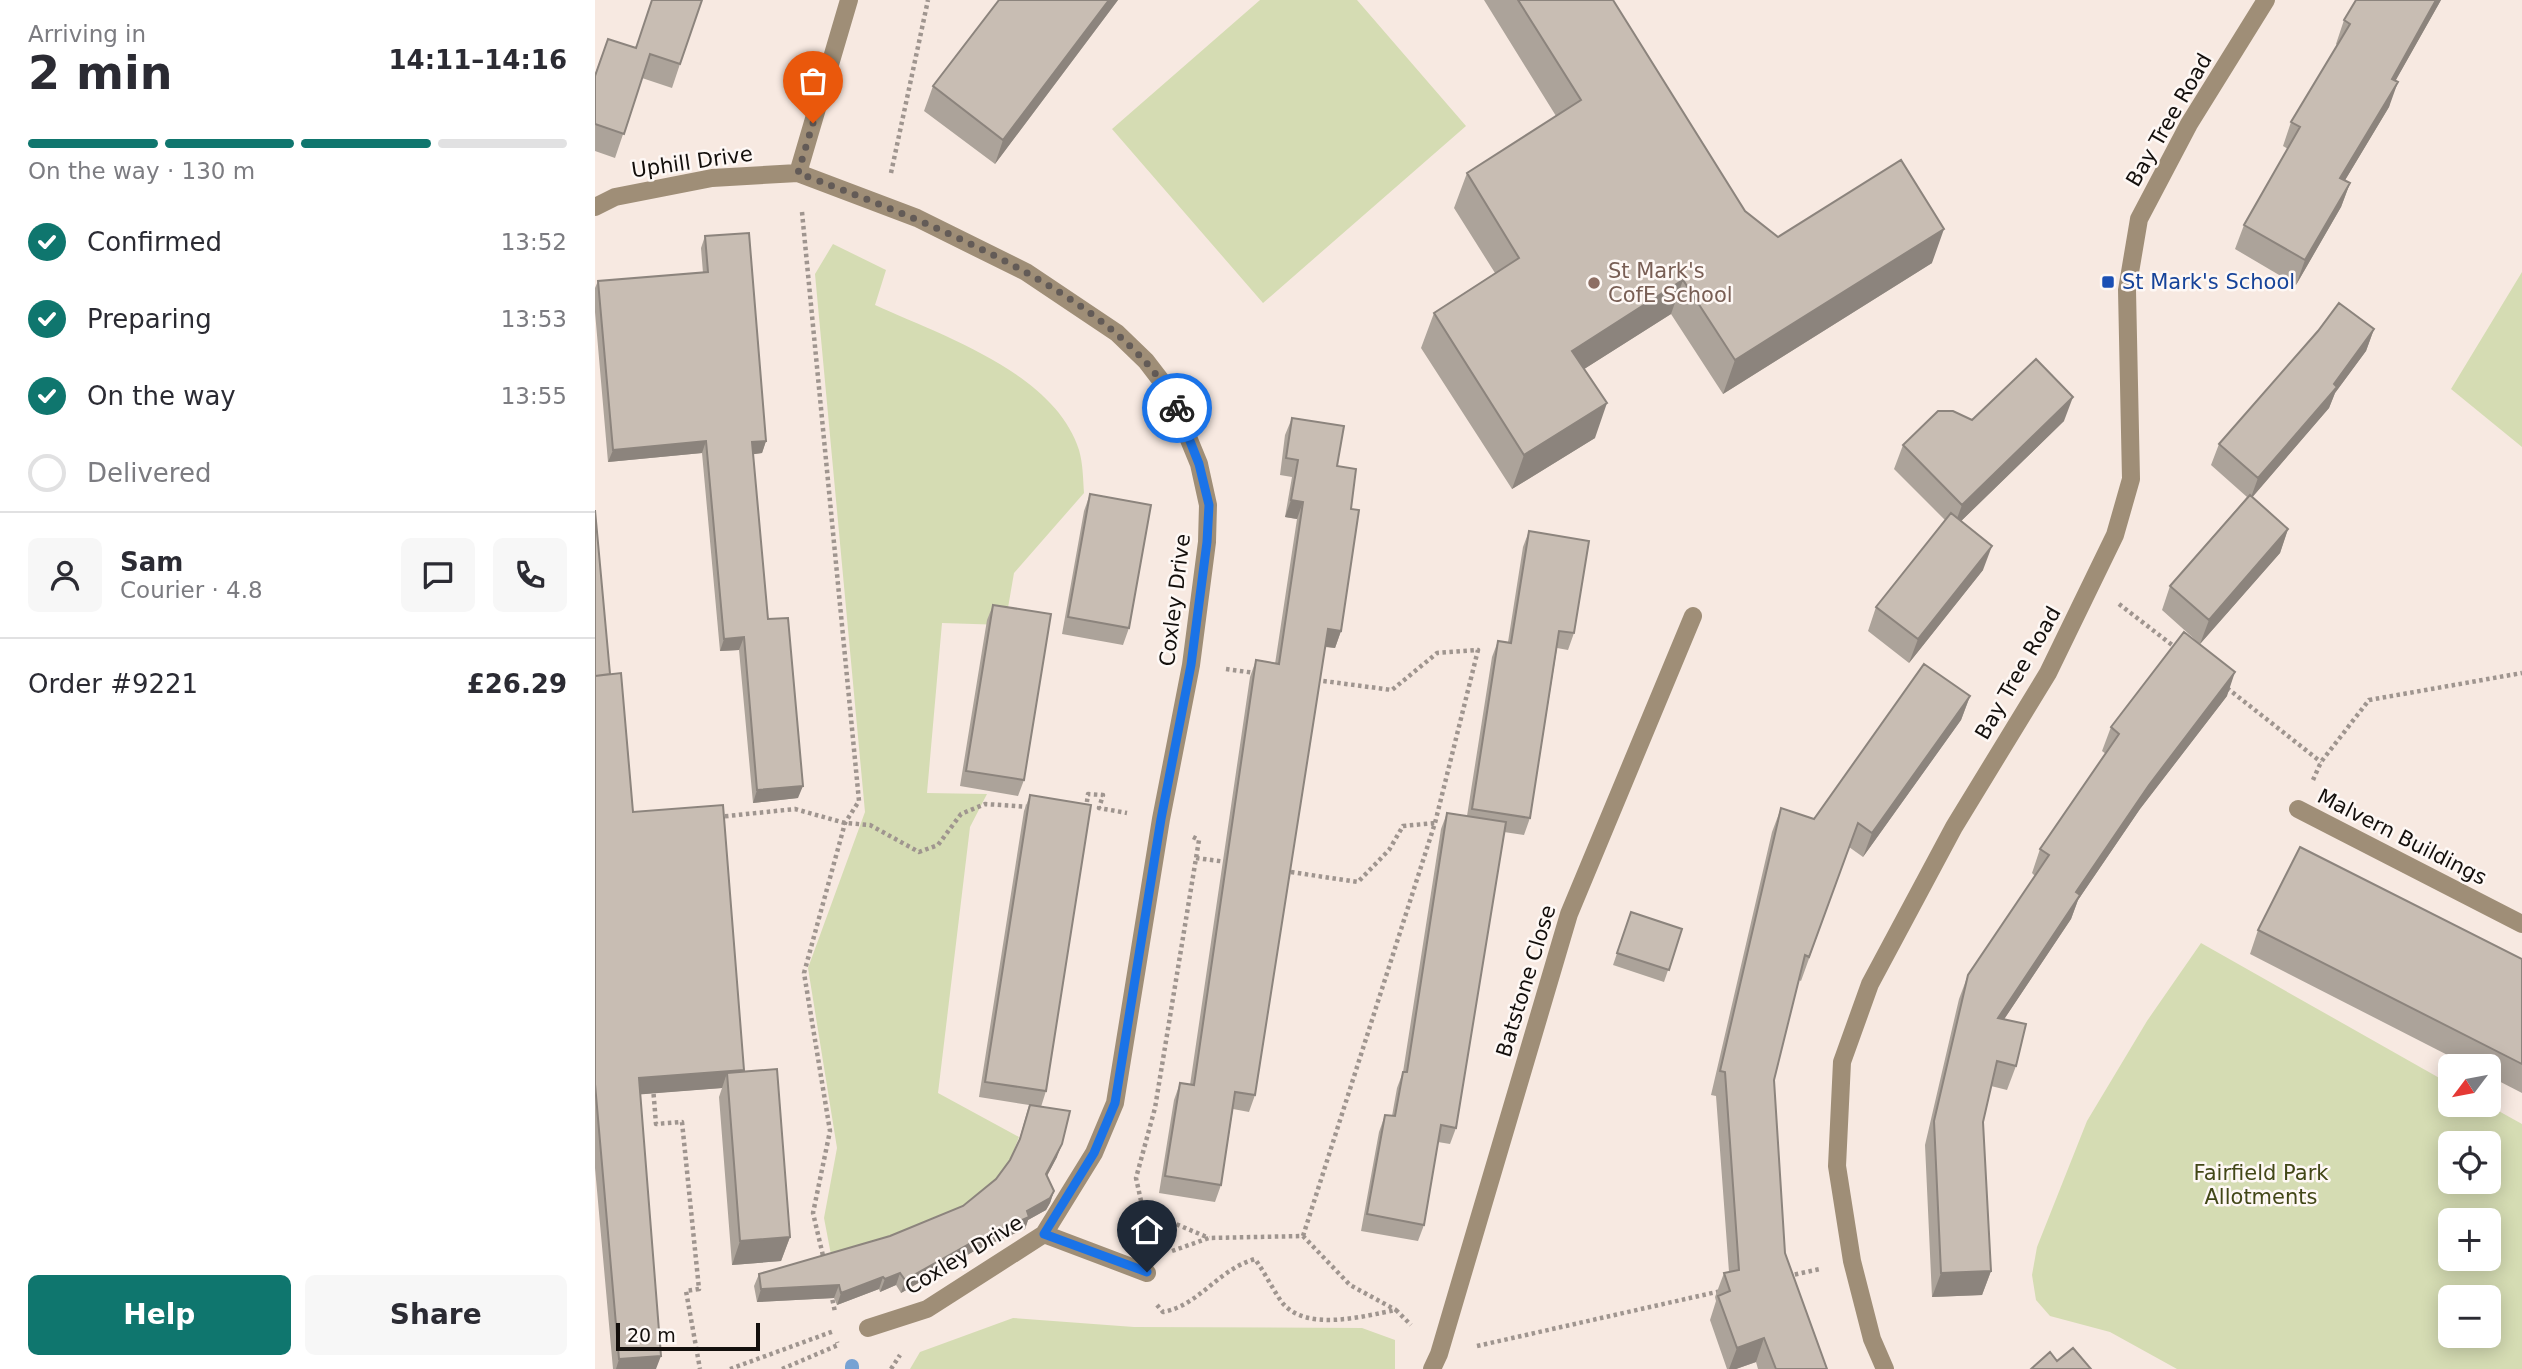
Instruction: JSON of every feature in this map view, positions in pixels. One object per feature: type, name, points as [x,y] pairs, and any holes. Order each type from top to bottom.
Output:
[{"type":"street","points":[[798,173],[849,0]]},
{"type":"street","name":"Bay Tree Road","points":[[1885,1369],[1872,1339],[1852,1261],[1837,1166],[1842,1062],[1870,984],[1954,827],[2048,673],[2094,584],[2115,535],[2131,479],[2127,290],[2139,219],[2189,124],[2266,0]]},
{"type":"street","name":"Coxley Drive","points":[[798,173],[884,205],[1026,272],[1117,332],[1146,361],[1169,391],[1199,464],[1209,505],[1207,542],[1191,665],[1161,819],[1115,1103],[1094,1153],[1044,1234],[927,1309],[868,1328]]},
{"type":"street","name":"Uphill Drive","points":[[595,207],[615,197],[712,178],[798,173]]},
{"type":"street","name":"Batstone Close","points":[[1435,1361],[1569,914],[1693,616]]},
{"type":"street","name":"Malvern Buildings","points":[[2298,809],[2522,924]]},
{"type":"street","name":"Coxley Drive","points":[[1044,1234],[1147,1272]]},
{"type":"path","points":[[884,205],[928,0]]},
{"type":"path","points":[[798,173],[859,801],[845,823],[804,973],[830,1130],[813,1213],[824,1263]]},
{"type":"path","points":[[2094,584],[2183,653]]},
{"type":"path","points":[[1303,1236],[1435,823],[1478,650],[1437,653],[1392,690],[1312,680]]},
{"type":"path","points":[[1191,665],[1258,673]]},
{"type":"path","points":[[2298,809],[2321,762],[2369,700],[2522,673]]},
{"type":"path","points":[[2226,687],[2321,762]]},
{"type":"path","points":[[1073,810],[1086,811],[1088,794],[1103,796],[1099,808],[1161,819],[1199,840],[1155,1108],[1136,1178],[1143,1210],[1209,1238]]},
{"type":"path","points":[[709,817],[795,809],[845,823],[870,825],[919,852],[938,845],[961,814],[985,803],[1035,807]]},
{"type":"path","points":[[1271,869],[1358,882],[1389,850],[1403,826],[1435,823]]},
{"type":"path","points":[[1196,858],[1233,863]]},
{"type":"path","points":[[653,1082],[656,1124],[682,1122],[699,1289],[686,1292],[700,1369]]},
{"type":"path","points":[[1397,1310],[1355,1317],[1306,1319],[1282,1303],[1255,1259],[1235,1265],[1182,1308],[1163,1312],[1145,1290],[1147,1272],[1159,1255],[1209,1238],[1303,1236],[1350,1284],[1397,1310],[1435,1361]]},
{"type":"path","points":[[1786,1276],[1852,1261]]},
{"type":"path","points":[[830,1287],[835,1312]]},
{"type":"path","points":[[1494,1343],[1733,1289]]},
{"type":"path","points":[[730,1369],[834,1331]]},
{"type":"path","points":[[782,1369],[838,1345]]},
{"type":"green space","points":[[1260,0],[1357,0],[1466,126],[1263,303],[1112,129]]},
{"type":"green space","points":[[833,244],[886,270],[875,305],[993,360],[1046,399],[1066,423],[1079,450],[1084,493],[1014,573],[1005,625],[942,623],[927,793],[987,794],[970,827],[938,1093],[1019,1137],[1005,1173],[949,1224],[832,1260],[824,1218],[837,1148],[808,968],[865,812],[815,274]]},
{"type":"green space","points":[[2522,272],[2522,447],[2451,389]]},
{"type":"green space","name":"Fairfield Park Allotments","points":[[2201,943],[2438,1077],[2438,1117],[2501,1117],[2501,1112],[2522,1124],[2522,1369],[2177,1369],[2110,1332],[2050,1316],[2036,1300],[2032,1275],[2037,1247],[2087,1121],[2147,1021]]},
{"type":"green space","points":[[1013,1318],[1134,1327],[1362,1328],[1395,1340],[1395,1369],[910,1369],[920,1352]]},
{"type":"building","points":[[652,0],[702,0],[680,64],[650,54],[624,134],[595,124],[595,76],[608,39],[636,48]]},
{"type":"building","points":[[999,0],[1109,0],[1003,140],[933,86]]},
{"type":"building","points":[[1518,0],[1613,0],[1745,211],[1778,237],[1901,160],[1944,229],[1735,360],[1683,280],[1572,351],[1607,403],[1524,455],[1434,313],[1519,258],[1467,173],[1581,100]]},
{"type":"building","points":[[2356,0],[2436,0],[2392,79],[2398,82],[2340,178],[2350,183],[2305,260],[2244,225],[2300,127],[2291,122],[2350,24],[2344,20]]},
{"type":"building","points":[[749,233],[766,441],[752,442],[768,619],[788,618],[803,786],[757,790],[744,637],[724,639],[706,441],[613,450],[598,281],[708,272],[705,236]]},
{"type":"building","points":[[2339,303],[2374,329],[2334,384],[2337,387],[2258,478],[2219,444],[2318,331]]},
{"type":"building","points":[[2036,359],[2073,397],[1962,505],[1903,445],[1938,411],[1953,411],[1972,420]]},
{"type":"building","points":[[1292,418],[1344,426],[1337,466],[1356,469],[1351,509],[1359,510],[1341,631],[1328,629],[1255,1095],[1235,1092],[1221,1185],[1165,1176],[1180,1083],[1194,1085],[1256,660],[1279,664],[1303,502],[1291,500],[1298,460],[1286,458]]},
{"type":"building","points":[[1090,494],[1151,505],[1129,628],[1068,617]]},
{"type":"building","points":[[2250,495],[2288,529],[2209,620],[2170,586]]},
{"type":"building","points":[[595,510],[610,674],[595,676]]},
{"type":"building","points":[[1951,513],[1992,546],[1918,639],[1876,607]]},
{"type":"building","points":[[1529,531],[1589,541],[1574,633],[1559,631],[1530,818],[1472,809],[1498,641],[1511,643]]},
{"type":"building","points":[[993,605],[1051,614],[1024,780],[966,771]]},
{"type":"building","points":[[2184,632],[2235,672],[2149,785],[2076,892],[2080,895],[1998,1018],[2026,1024],[2016,1066],[1997,1061],[1983,1122],[1991,1271],[1941,1273],[1934,1121],[1968,975],[2049,855],[2040,849],[2119,734],[2111,727]]},
{"type":"building","points":[[1924,664],[1970,696],[1872,833],[1858,823],[1809,957],[1805,955],[1774,1080],[1785,1253],[1827,1369],[1776,1369],[1764,1338],[1737,1348],[1718,1296],[1730,1291],[1724,1273],[1739,1270],[1725,1072],[1720,1071],[1781,808],[1814,819]]},
{"type":"building","points":[[621,673],[633,812],[723,805],[744,1070],[639,1078],[661,1356],[619,1359],[595,1084],[595,676]]},
{"type":"building","points":[[1030,795],[1091,805],[1046,1091],[985,1082]]},
{"type":"building","points":[[1447,813],[1506,822],[1456,1128],[1441,1125],[1424,1225],[1367,1214],[1385,1115],[1395,1116],[1403,1072],[1407,1072]]},
{"type":"building","points":[[2300,847],[2522,959],[2522,1064],[2258,930]]},
{"type":"building","points":[[1631,912],[1682,929],[1669,970],[1617,953]]},
{"type":"building","points":[[777,1069],[790,1237],[740,1241],[727,1073]]},
{"type":"building","points":[[1030,1105],[1070,1111],[1062,1144],[1046,1174],[1054,1191],[1050,1198],[1027,1211],[1029,1217],[980,1238],[905,1280],[900,1273],[841,1293],[839,1285],[761,1289],[759,1274],[890,1236],[963,1206],[996,1179],[1010,1160],[1020,1139]]},
{"type":"building","points":[[2073,1348],[2091,1369],[2031,1369],[2050,1352],[2057,1361]]},
{"type":"way so far","points":[[813,123],[798,173],[917,218],[1026,272],[1117,332],[1146,361],[1169,391],[1177,408]]},
{"type":"place","name":"St Mark's School","points":[[2108,282]]},
{"type":"place","name":"St Mark's CofE School","points":[[1594,283]]},
{"type":"route","points":[[1147,1272],[1044,1234],[1094,1153],[1115,1103],[1161,819],[1191,665],[1207,542],[1209,505],[1199,464],[1177,408]]}]
